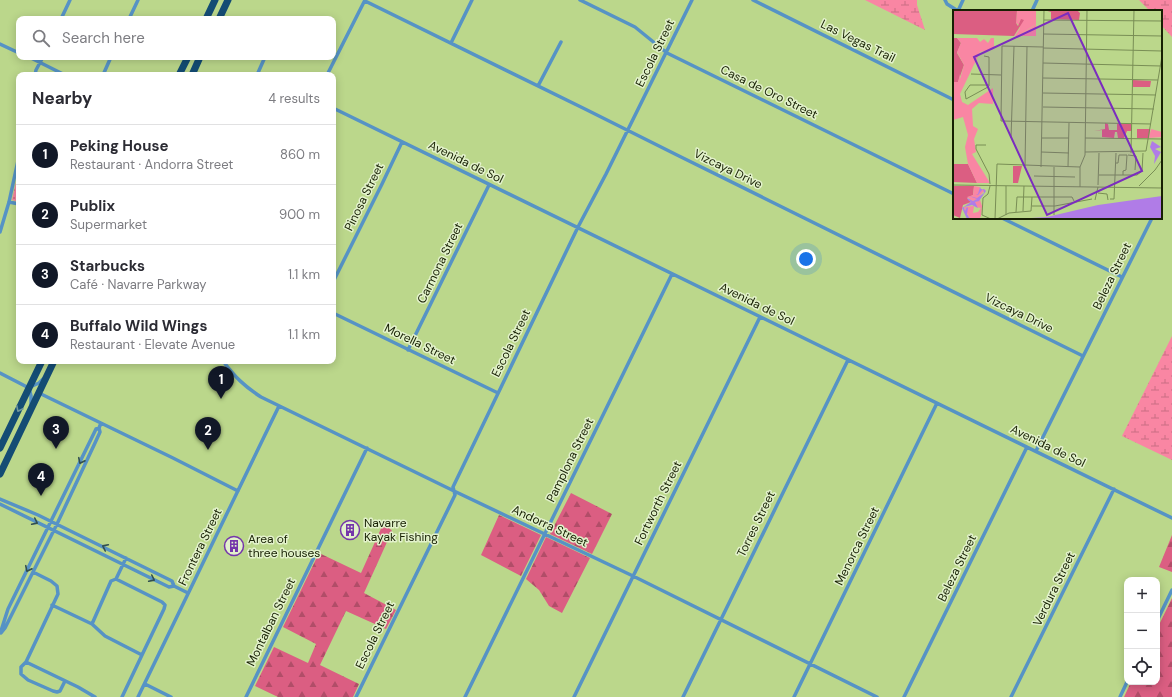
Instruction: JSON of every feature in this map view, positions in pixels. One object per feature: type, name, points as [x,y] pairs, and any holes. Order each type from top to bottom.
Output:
[{"type":"highway","points":[[207,16],[215,0]]},
{"type":"highway","points":[[223,11],[222,4],[224,0]]},
{"type":"highway","points":[[220,16],[228,0]]},
{"type":"highway","points":[[180,72],[186,60]]},
{"type":"highway","points":[[193,72],[199,60]]},
{"type":"highway","points":[[0,448],[41,364]]},
{"type":"highway","points":[[0,474],[53,364]]},
{"type":"street","points":[[62,16],[70,0]]},
{"type":"street","points":[[130,16],[138,0]]},
{"type":"street","points":[[336,57],[365,0]]},
{"type":"street","name":"Vizcaya Drive","points":[[365,0],[1083,356]]},
{"type":"street","points":[[451,43],[472,0]]},
{"type":"street","name":"Casa de Oro Street","points":[[580,0],[635,27],[667,53],[953,194]]},
{"type":"street","name":"Escola Street","points":[[356,697],[454,496],[453,487],[578,227],[667,53],[692,0]]},
{"type":"street","name":"Las Vegas Trail","points":[[753,0],[953,100]]},
{"type":"street","points":[[945,0],[947,4],[956,10]]},
{"type":"street","points":[[958,10],[963,0]]},
{"type":"street","points":[[1032,10],[1037,0]]},
{"type":"street","points":[[538,86],[561,42]]},
{"type":"street","points":[[0,44],[16,52]]},
{"type":"street","points":[[36,60],[59,72]]},
{"type":"street","points":[[104,72],[110,60]]},
{"type":"street","points":[[258,72],[264,60]]},
{"type":"street","points":[[329,72],[335,60]]},
{"type":"street","points":[[36,72],[41,62]]},
{"type":"street","name":"Avenida de Sol","points":[[336,109],[1172,518]]},
{"type":"street","name":"Pinosa Street","points":[[336,276],[402,142]]},
{"type":"street","points":[[0,232],[9,202],[16,170]]},
{"type":"street","name":"Carmona Street","points":[[408,350],[490,185]]},
{"type":"street","points":[[9,202],[16,203]]},
{"type":"street","points":[[1004,219],[1122,277]]},
{"type":"street","name":"Beleza Street","points":[[1036,451],[1151,219]]},
{"type":"street","name":"Pamplona Street","points":[[466,697],[672,274]]},
{"type":"street","name":"Morella Street","points":[[336,314],[498,393]]},
{"type":"street","name":"Fortworth Street","points":[[574,697],[760,317]]},
{"type":"street","name":"Torres Street","points":[[683,697],[848,360]]},
{"type":"street","name":"Andorra Street","points":[[225,364],[233,375],[245,386],[261,397],[633,576],[876,697]]},
{"type":"street","points":[[0,373],[29,388],[31,396],[30,411]]},
{"type":"street","points":[[29,388],[48,374]]},
{"type":"street","points":[[39,393],[238,491]]},
{"type":"street","name":"Menorca Street","points":[[794,697],[938,403]]},
{"type":"street","name":"Frontera Street","points":[[138,697],[279,406]]},
{"type":"street","points":[[0,634],[8,609],[96,429],[99,428],[101,423]]},
{"type":"street","points":[[0,634],[5,628],[53,531],[59,525],[100,434],[99,428]]},
{"type":"street","name":"Beleza Street","points":[[904,697],[1027,447]]},
{"type":"street","name":"Montalban Street","points":[[246,697],[367,448]]},
{"type":"street","name":"Verdura Street","points":[[1011,697],[1114,490]]},
{"type":"street","points":[[1,499],[51,521],[172,581],[174,586]]},
{"type":"street","points":[[0,504],[169,587],[174,586],[188,593]]},
{"type":"street","points":[[92,624],[111,581],[116,579],[126,558]]},
{"type":"street","points":[[32,572],[51,581],[57,586],[58,594],[26,662],[21,667],[21,674],[28,680],[57,692],[60,691],[65,681]]},
{"type":"street","points":[[116,579],[162,602],[165,605],[122,697]]},
{"type":"street","points":[[1160,615],[1172,590]]},
{"type":"street","points":[[52,605],[92,624],[105,636],[142,655]]},
{"type":"street","points":[[26,662],[95,697]]},
{"type":"street","points":[[145,684],[171,697]]},
{"type":"street","points":[[1120,697],[1126,685]]},
{"type":"green space","points":[[865,0],[917,0],[917,5],[925,30]]},
{"type":"green space","points":[[1139,0],[1172,0],[1172,37],[1162,26],[1162,10],[1149,10]]},
{"type":"green space","points":[[16,182],[16,201],[12,200]]},
{"type":"green space","points":[[1172,336],[1172,460],[1122,436]]},
{"type":"green space","points":[[571,493],[612,514],[592,554],[550,534]]},
{"type":"green space","points":[[499,515],[541,535],[521,576],[481,555]]},
{"type":"green space","points":[[384,522],[392,531],[364,593],[396,610],[386,629],[346,611],[320,665],[359,684],[353,697],[278,697],[255,686],[274,647],[308,663],[316,644],[283,627],[319,553],[361,573]]},
{"type":"green space","points":[[1172,535],[1172,572],[1159,567]]},
{"type":"green space","points":[[546,537],[590,558],[562,613],[549,606],[539,590],[526,579]]},
{"type":"green space","points":[[1172,598],[1172,697],[1124,697],[1130,685],[1160,685],[1160,623]]},
{"type":"place","name":"Peking House","points":[[221,399]]},
{"type":"place","name":"Starbucks","points":[[56,449]]},
{"type":"place","name":"Publix","points":[[208,450]]},
{"type":"place","name":"Buffalo Wild Wings","points":[[41,496]]},
{"type":"place","name":"Navarre Kayak Fishing","points":[[350,530]]},
{"type":"place","name":"Area of three houses","points":[[234,546]]}]
